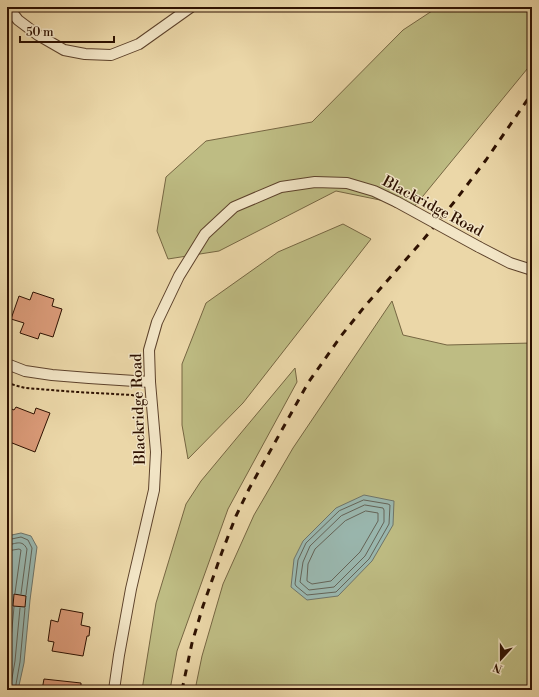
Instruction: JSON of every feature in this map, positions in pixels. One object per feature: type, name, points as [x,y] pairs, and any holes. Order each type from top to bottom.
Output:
[{"type":"street","points":[[8,7],[18,20],[38,35],[64,50],[85,54],[112,55],[139,44],[191,7]]},
{"type":"street","name":"Blackridge Road","points":[[114,690],[131,589],[154,490],[156,452],[149,350],[160,315],[179,276],[205,234],[234,207],[281,187],[315,182],[347,183],[374,191],[510,263],[532,270]]},
{"type":"street","points":[[7,364],[25,371],[52,375],[150,382]]},
{"type":"path","points":[[7,383],[25,388],[132,395],[138,397],[140,401]]},
{"type":"shaded area","points":[[438,7],[532,7],[532,63],[414,207],[336,191],[219,251],[168,259],[157,231],[166,177],[206,141],[312,122],[403,30]]},
{"type":"shaded area","points":[[343,224],[371,239],[243,403],[188,459],[182,425],[182,364],[206,303],[278,252]]},
{"type":"shaded area","points":[[392,301],[403,335],[447,345],[532,343],[532,690],[195,690],[202,656],[223,584],[254,515],[293,448]]},
{"type":"shaded area","points":[[295,368],[297,382],[228,509],[177,651],[170,690],[142,690],[156,603],[186,504],[201,481]]},
{"type":"water","points":[[364,495],[394,501],[393,525],[372,561],[338,596],[307,600],[291,587],[294,559],[303,541],[336,508]]},
{"type":"water","points":[[21,533],[31,536],[37,547],[24,663],[18,690],[7,690],[7,536]]},
{"type":"building","points":[[33,292],[54,299],[52,306],[62,309],[53,337],[40,333],[38,339],[20,333],[24,323],[11,319],[19,296],[30,300]]},
{"type":"building","points":[[7,407],[14,410],[16,407],[34,414],[36,408],[50,413],[35,452],[7,441]]},
{"type":"building","points":[[14,594],[26,596],[25,607],[13,606]]},
{"type":"building","points":[[61,609],[83,613],[81,625],[90,627],[83,656],[52,651],[54,642],[48,641],[51,620],[58,622]]},
{"type":"building","points":[[44,679],[81,683],[81,690],[42,690]]},
{"type":"railway","points":[[182,690],[192,643],[203,606],[236,516],[249,489],[308,383],[341,336],[365,306],[455,201],[486,160],[532,93]]}]
